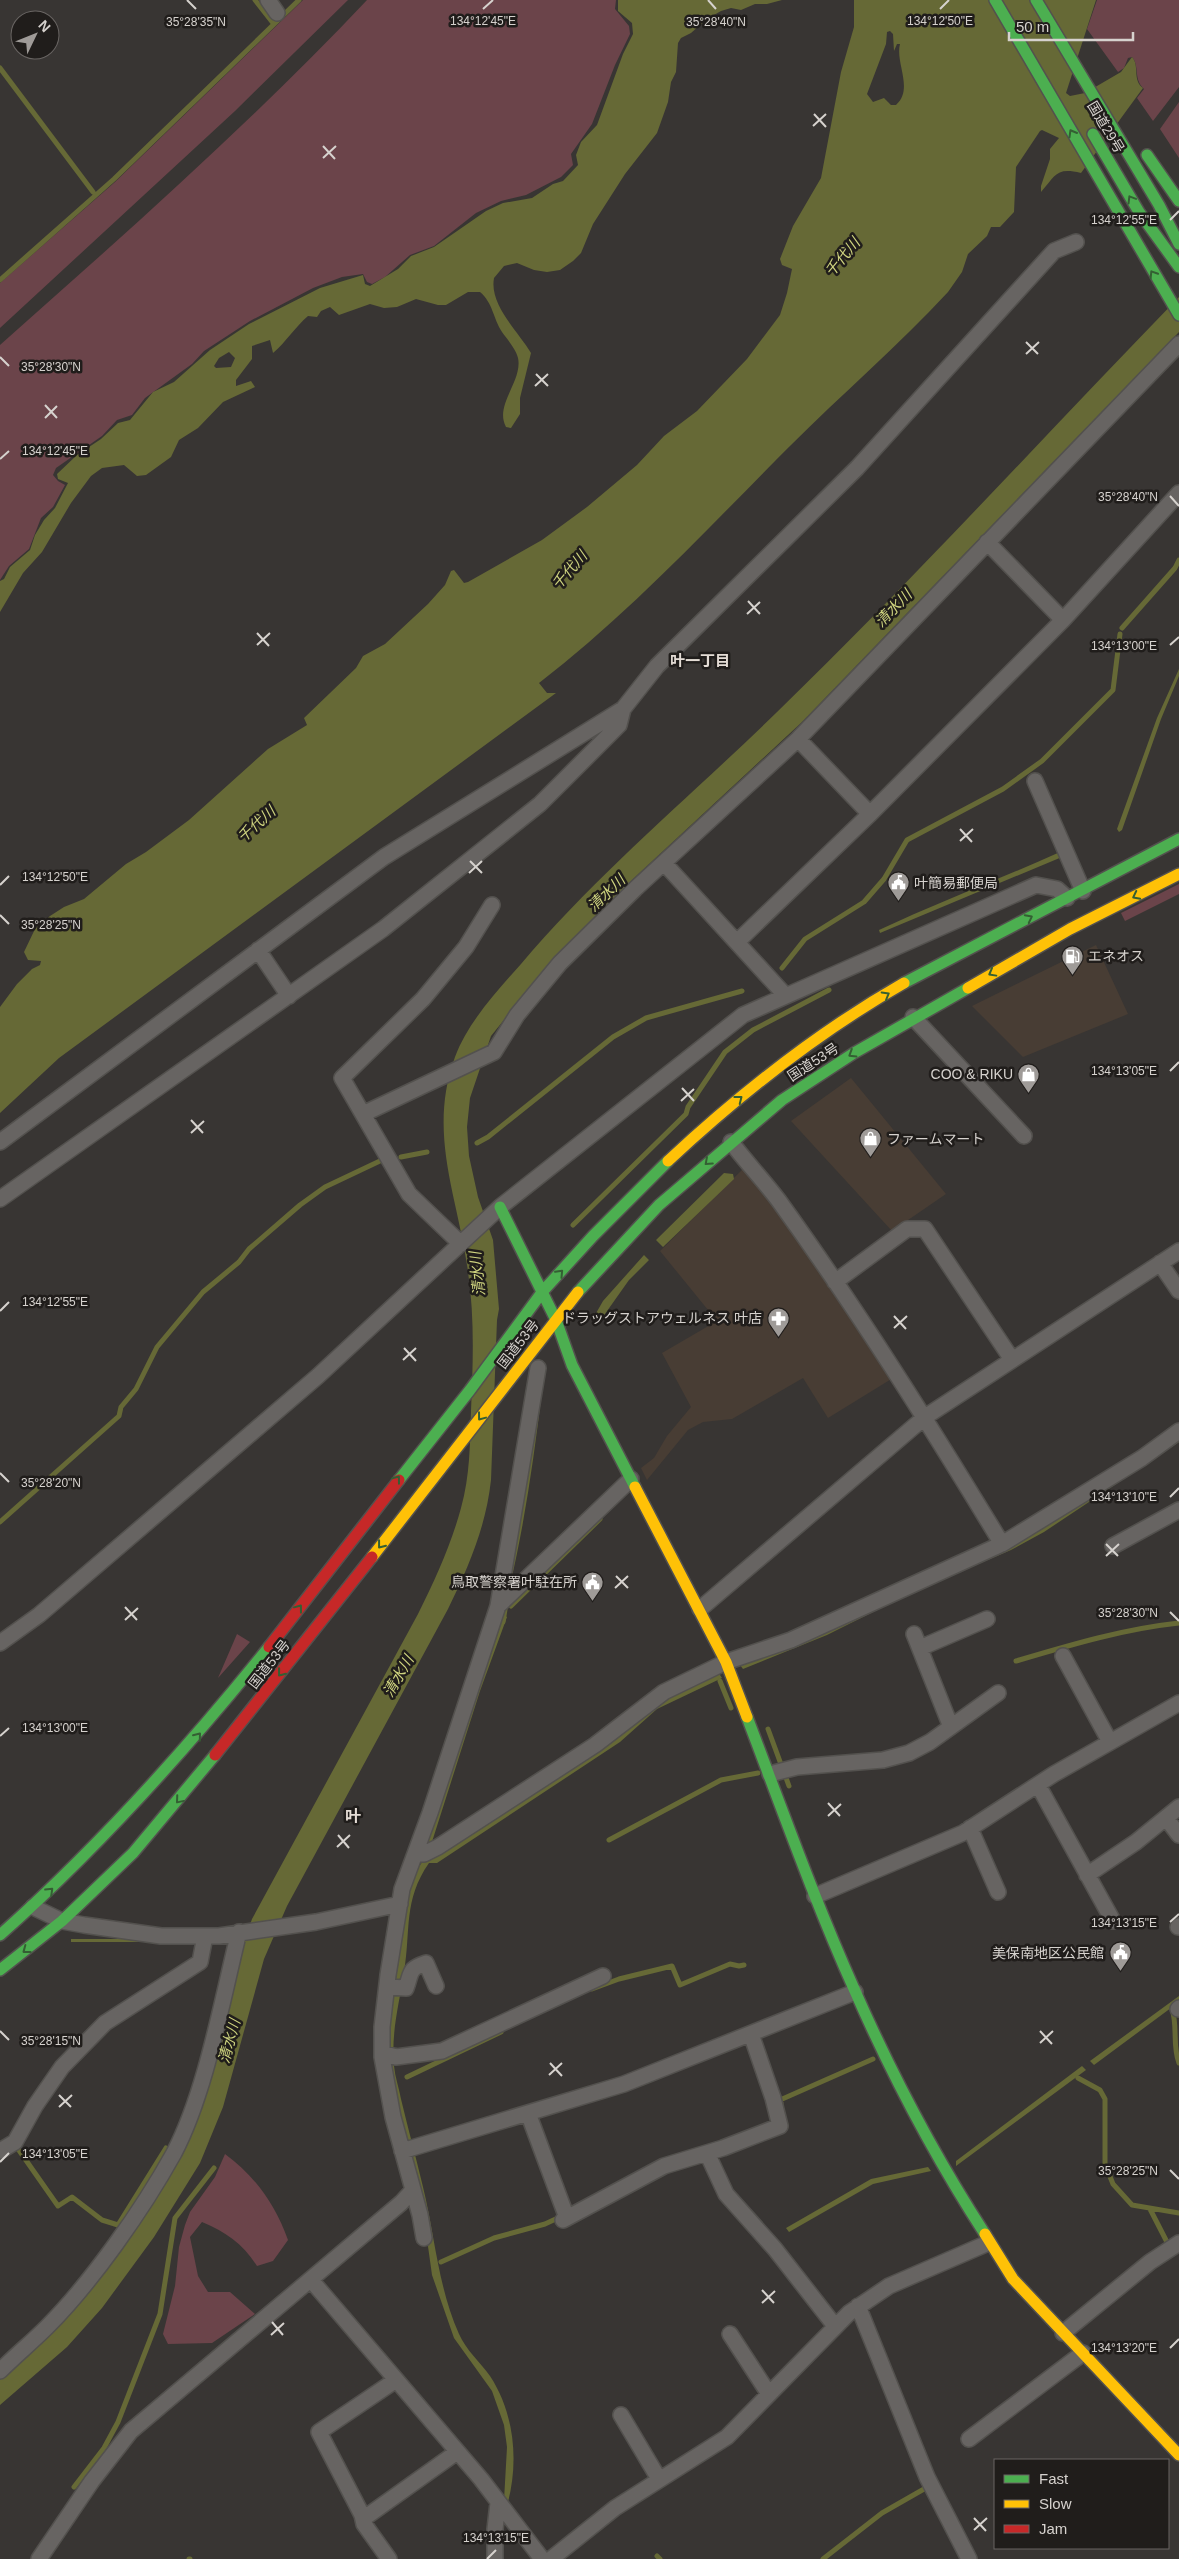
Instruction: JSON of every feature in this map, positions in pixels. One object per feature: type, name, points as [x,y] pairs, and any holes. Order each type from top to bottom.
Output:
[{"type":"main road","points":[[995,0],[1179,315]]},
{"type":"main road","points":[[1038,0],[1118,112]]},
{"type":"main road","name":"国道29号","points":[[1038,0],[1179,244]]},
{"type":"main road","name":"国道29号","points":[[1088,127],[1139,212],[1179,267]]},
{"type":"main road","points":[[1140,144],[1179,201]]},
{"type":"main road","points":[[1157,203],[1179,234]]},
{"type":"main road","name":"国道53号","points":[[0,1935],[33,1907],[122,1822],[184,1752],[271,1644],[411,1461],[468,1392],[542,1292],[647,1182],[725,1110],[794,1056],[852,1015],[917,976],[1083,891],[1179,839]]},
{"type":"main road","name":"国道53号","points":[[0,1970],[62,1921],[134,1853],[200,1776],[556,1320],[613,1253],[659,1206],[782,1100],[913,1017],[1070,929],[1179,874]]},
{"type":"main road","points":[[500,1207],[556,1320],[572,1365],[726,1662],[815,1896],[855,1992],[923,2128],[988,2243],[1013,2279],[1179,2455]]},
{"type":"street","points":[[268,0],[278,13]]},
{"type":"street","points":[[0,1142],[384,857],[623,709],[657,666],[857,468],[1054,251],[1076,242]]},
{"type":"street","points":[[364,1114],[494,1052],[517,1015],[560,963],[635,889],[798,739],[1179,344]]},
{"type":"street","points":[[737,942],[870,814],[1063,620],[1179,493]]},
{"type":"street","points":[[987,542],[1063,620]]},
{"type":"street","points":[[0,1199],[383,929],[540,804],[619,725],[623,709]]},
{"type":"street","points":[[798,739],[870,814]]},
{"type":"street","points":[[1035,781],[1083,891]]},
{"type":"street","points":[[664,863],[785,995]]},
{"type":"street","points":[[0,1643],[39,1614],[318,1376],[500,1207],[743,1015],[1036,885],[1057,889],[1068,898]]},
{"type":"street","points":[[461,1244],[410,1194],[342,1078],[434,986],[466,947],[492,905]]},
{"type":"street","points":[[258,950],[289,996]]},
{"type":"street","points":[[913,1017],[1024,1136]]},
{"type":"street","points":[[731,1142],[777,1199],[835,1282],[925,1417],[1002,1544]]},
{"type":"street","points":[[835,1282],[907,1229],[925,1229],[1011,1358]]},
{"type":"street","points":[[700,1609],[925,1417],[1011,1358],[1179,1251]]},
{"type":"street","points":[[1160,1263],[1179,1291]]},
{"type":"street","points":[[424,2238],[387,2090],[382,2054],[387,1987],[402,1889],[416,1854],[498,1606],[538,1368]]},
{"type":"street","points":[[416,1854],[424,1854],[438,1847],[524,1792],[612,1732],[654,1698],[726,1662],[791,1640],[1022,1534],[1142,1458],[1179,1432]]},
{"type":"street","points":[[498,1606],[631,1479]]},
{"type":"street","points":[[1114,1546],[1179,1510]]},
{"type":"street","points":[[920,1648],[987,1619]]},
{"type":"street","points":[[914,1634],[952,1727]]},
{"type":"street","points":[[1062,1656],[1110,1742]]},
{"type":"street","points":[[770,1774],[796,1767],[883,1760],[909,1753],[930,1742],[998,1693]]},
{"type":"street","points":[[815,1896],[970,1828],[1038,1785],[1179,1703]]},
{"type":"street","points":[[1038,1785],[1113,1921]]},
{"type":"street","points":[[1086,1875],[1136,1842],[1179,1807]]},
{"type":"street","points":[[1166,1818],[1179,1835]]},
{"type":"street","points":[[970,1828],[998,1892]]},
{"type":"street","points":[[33,1907],[62,1921],[161,1936],[205,1936],[316,1922],[400,1904]]},
{"type":"street","points":[[0,2371],[47,2327],[79,2292],[138,2211],[174,2152],[204,2071],[239,1932]]},
{"type":"street","points":[[0,2151],[15,2142],[35,2106],[62,2067],[104,2023],[200,1962],[205,1936]]},
{"type":"street","points":[[387,1987],[406,1988],[409,1974],[414,1967],[426,1963],[436,1986]]},
{"type":"street","points":[[382,2054],[396,2057],[442,2051],[603,1976]]},
{"type":"street","points":[[402,2151],[624,2084],[855,1992]]},
{"type":"street","points":[[528,2113],[565,2219],[649,2173],[780,2126],[774,2098],[751,2034]]},
{"type":"street","points":[[707,2153],[726,2194],[775,2249],[835,2326]]},
{"type":"street","points":[[39,2559],[92,2481],[131,2431],[401,2203],[412,2190]]},
{"type":"street","points":[[551,2559],[615,2508],[727,2437],[835,2326],[858,2306],[889,2286],[988,2243]]},
{"type":"street","points":[[1063,2332],[1150,2262],[1179,2243]]},
{"type":"street","points":[[311,2280],[457,2452],[542,2559]]},
{"type":"street","points":[[858,2306],[885,2368],[927,2477],[969,2559]]},
{"type":"street","points":[[730,2334],[769,2394]]},
{"type":"street","points":[[969,2439],[1083,2354]]},
{"type":"street","points":[[389,2559],[363,2519],[319,2432],[396,2380]]},
{"type":"street","points":[[621,2415],[659,2479]]},
{"type":"street","points":[[363,2519],[457,2452]]},
{"type":"street","points":[[495,2559],[495,2529],[498,2503]]},
{"type":"shaded area","points":[[303,0],[348,0],[235,111],[0,328],[0,283],[115,182]]},
{"type":"shaded area","points":[[367,0],[616,0],[615,9],[629,26],[630,34],[615,65],[592,124],[571,154],[573,165],[561,177],[526,195],[501,201],[476,213],[434,246],[410,255],[385,277],[372,284],[367,282],[363,274],[342,277],[313,288],[250,321],[204,351],[192,364],[145,398],[132,415],[117,420],[102,436],[56,468],[53,475],[65,485],[53,507],[41,518],[29,549],[9,566],[0,580],[0,345],[233,134]]},
{"type":"shaded area","points":[[1097,0],[1179,0],[1179,87],[1153,121],[1137,98],[1144,89],[1137,77],[1136,64],[1132,57],[1128,58],[1124,68],[1118,72],[1087,29]]},
{"type":"shaded area","points":[[1179,102],[1179,158],[1160,129]]},
{"type":"shaded area","points":[[1179,884],[1179,894],[1125,921],[1121,913]]},
{"type":"shaded area","name":"エネオス","points":[[1096,945],[1128,1014],[1023,1057],[972,1006]]},
{"type":"shaded area","name":"ファームマート","points":[[851,1078],[946,1194],[892,1231],[791,1121]]},
{"type":"shaded area","name":"ドラッグストアウェルネス 叶店","points":[[746,1166],[771,1198],[893,1378],[828,1418],[803,1378],[732,1419],[703,1422],[688,1430],[647,1480],[641,1468],[654,1458],[667,1436],[691,1407],[662,1353],[717,1321],[660,1251]]},
{"type":"shaded area","points":[[237,1634],[250,1642],[218,1678]]},
{"type":"shaded area","points":[[225,2154],[255,2181],[277,2214],[288,2240],[273,2261],[257,2266],[240,2245],[219,2230],[202,2222],[190,2237],[198,2276],[208,2292],[230,2292],[255,2314],[212,2343],[168,2344],[163,2334],[175,2286],[179,2247],[185,2225],[190,2212],[215,2177]]},
{"type":"water","points":[[618,0],[782,0],[767,4],[755,4],[741,10],[731,8],[721,11],[681,38],[678,43],[676,72],[671,82],[668,102],[657,133],[625,174],[593,224],[581,253],[560,270],[547,272],[534,270],[517,263],[504,266],[494,278],[496,298],[500,308],[531,353],[520,398],[520,414],[511,428],[506,427],[503,419],[506,402],[517,375],[518,358],[499,327],[488,301],[480,292],[468,292],[446,305],[438,305],[416,299],[397,307],[384,308],[370,304],[339,315],[330,307],[321,311],[317,317],[308,316],[273,353],[270,340],[252,346],[252,359],[236,380],[236,386],[251,381],[255,387],[223,402],[198,428],[179,440],[171,457],[146,475],[137,476],[124,465],[102,468],[91,476],[71,503],[42,552],[23,573],[0,612],[0,581],[4,579],[10,567],[30,550],[35,535],[44,520],[55,508],[68,483],[58,479],[57,474],[77,455],[101,439],[118,423],[130,420],[153,392],[174,382],[210,350],[249,324],[320,288],[363,275],[365,284],[370,286],[398,269],[411,256],[434,247],[486,211],[503,203],[532,198],[553,184],[563,181],[578,165],[576,155],[581,142],[597,125],[623,54],[633,34],[632,23],[618,11]],"holes":[[[229,352],[235,358],[231,367],[216,368],[214,366],[219,358]]]},
{"type":"water","name":"千代川","points":[[854,0],[1096,0],[1066,93],[1070,96],[1085,93],[1121,72],[1132,57],[1136,65],[1138,81],[1143,88],[1081,173],[1073,171],[1061,172],[1041,192],[1041,186],[1050,159],[1050,149],[1059,138],[1042,130],[1040,131],[1016,167],[1014,212],[1000,227],[991,227],[987,236],[968,254],[962,272],[948,292],[910,332],[790,446],[637,599],[573,656],[539,683],[547,693],[556,693],[59,1058],[0,1113],[0,1007],[17,984],[32,969],[40,965],[41,961],[28,960],[24,952],[35,929],[64,907],[84,899],[126,864],[146,852],[189,820],[268,749],[307,725],[304,718],[356,668],[363,656],[385,644],[428,604],[445,585],[451,571],[454,570],[464,583],[468,582],[542,540],[587,507],[637,465],[664,436],[697,411],[747,359],[780,315],[792,269],[782,265],[780,259],[793,226],[821,178],[841,72],[854,27]],"holes":[[[890,31],[893,34],[894,51],[897,44],[900,44],[899,51],[904,84],[901,99],[896,105],[891,105],[884,98],[873,102],[867,94],[886,44],[887,32]]]},
{"type":"water","name":"清水川","points":[[1179,297],[1179,332],[802,722],[633,879],[554,958],[491,1036],[470,1098],[467,1127],[469,1156],[478,1197],[493,1240],[499,1309],[491,1480],[485,1514],[475,1547],[448,1609],[287,1906],[264,1959],[223,2107],[200,2163],[154,2237],[102,2308],[67,2347],[0,2405],[0,2377],[161,2184],[252,1919],[418,1614],[457,1522],[468,1472],[473,1338],[470,1283],[447,1161],[444,1136],[444,1110],[447,1084],[455,1057],[467,1032],[502,985],[551,930],[646,835],[744,744],[828,662]]},
{"type":"water","points":[[1179,669],[1179,676],[1161,719],[1122,830],[1119,832],[1117,829],[1157,718]]},
{"type":"water","points":[[1060,852],[1062,857],[880,933],[879,930]]},
{"type":"water","points":[[724,1173],[733,1174],[734,1179],[663,1247],[656,1240]]},
{"type":"water","points":[[644,1255],[649,1260],[629,1280],[600,1321],[595,1315],[603,1301]]},
{"type":"water","points":[[540,1391],[542,1392],[525,1513],[510,1585],[507,1586]]},
{"type":"water","points":[[1179,1436],[1179,1442],[1044,1532],[1011,1550],[913,1592],[827,1635],[743,1669],[740,1665],[817,1633],[901,1593]]},
{"type":"water","points":[[504,1615],[507,1617],[480,1691],[431,1845],[427,1845]]},
{"type":"water","points":[[718,1672],[722,1678],[657,1709],[620,1742],[437,1863],[429,1863],[415,1890],[409,1916],[406,1957],[395,2030],[393,2054],[395,2070],[423,2187],[446,2298],[462,2340],[490,2376],[506,2409],[513,2445],[513,2464],[512,2482],[503,2518],[507,2447],[504,2425],[492,2391],[454,2338],[432,2275],[425,2225],[387,2062],[387,2032],[398,1966],[405,1897],[413,1875],[425,1858],[660,1698]]},
{"type":"water","points":[[71,1939],[147,1939],[148,1942],[71,1942]]},
{"type":"water","points":[[1179,1996],[1179,2002],[1094,2065],[1090,2061]]},
{"type":"water","points":[[1082,2066],[1086,2070],[956,2166],[956,2161]]},
{"type":"water","points":[[928,2167],[931,2171],[873,2184],[789,2232],[786,2228],[871,2179]]},
{"type":"waterway","points":[[255,0],[273,23]]},
{"type":"waterway","points":[[0,280],[114,179],[299,0]]},
{"type":"waterway","points":[[0,68],[93,192]]},
{"type":"waterway","points":[[1122,628],[1175,568],[1179,560]]},
{"type":"waterway","points":[[782,968],[805,939],[864,902],[884,879],[907,840],[1003,789],[1042,761],[1113,690],[1120,634]]},
{"type":"waterway","points":[[573,1225],[686,1114],[688,1107],[725,1052],[753,1030],[829,990]]},
{"type":"waterway","points":[[477,1143],[488,1137],[613,1037],[646,1018],[742,991]]},
{"type":"waterway","points":[[401,1157],[427,1152]]},
{"type":"waterway","points":[[0,1522],[119,1416],[121,1407],[136,1389],[157,1347],[203,1292],[239,1262],[249,1249],[300,1205],[325,1187],[382,1160]]},
{"type":"waterway","points":[[511,1606],[600,1519]]},
{"type":"waterway","points":[[503,1622],[506,1603]]},
{"type":"waterway","points":[[1016,1661],[1117,1633],[1179,1623]]},
{"type":"waterway","points":[[720,1681],[731,1708]]},
{"type":"waterway","points":[[768,1729],[789,1786]]},
{"type":"waterway","points":[[609,1840],[721,1780],[758,1773]]},
{"type":"waterway","points":[[592,1989],[619,1979],[672,1966],[680,1985],[730,1964],[744,1965]]},
{"type":"waterway","points":[[1172,2009],[1179,2063]]},
{"type":"waterway","points":[[407,2077],[501,2032]]},
{"type":"waterway","points":[[781,2103],[780,2100],[873,2059]]},
{"type":"waterway","points":[[1078,2078],[1100,2090],[1105,2099],[1105,2164],[1113,2184],[1132,2205],[1179,2213]]},
{"type":"waterway","points":[[16,2146],[58,2206],[72,2197],[102,2220],[118,2225],[166,2148]]},
{"type":"waterway","points":[[74,2487],[104,2448],[118,2422],[160,2314],[175,2218],[214,2168]]},
{"type":"waterway","points":[[1150,2209],[1168,2244]]},
{"type":"waterway","points":[[441,2262],[494,2238],[545,2224],[560,2217]]},
{"type":"waterway","points":[[823,2559],[882,2513],[924,2489]]},
{"type":"waterway","points":[[657,2556],[660,2559]]},
{"type":"traffic: fast","points":[[995,0],[1179,315]]},
{"type":"traffic: fast","points":[[1036,0],[1159,205],[1179,244]]},
{"type":"traffic: fast","points":[[1093,134],[1139,212],[1179,267]]},
{"type":"traffic: fast","points":[[1147,155],[1179,201]]},
{"type":"traffic: fast","points":[[904,983],[1179,839]]},
{"type":"traffic: fast","points":[[578,1292],[659,1205],[782,1100],[854,1053],[968,988]]},
{"type":"traffic: fast","points":[[399,1480],[470,1390],[543,1291],[593,1236],[668,1161]]},
{"type":"traffic: fast","points":[[500,1207],[556,1320],[572,1365],[635,1487]]},
{"type":"traffic: fast","points":[[0,1935],[37,1902],[140,1797],[206,1723],[269,1647]]},
{"type":"traffic: fast","points":[[747,1717],[812,1889],[869,2022],[899,2084],[932,2145],[985,2234]]},
{"type":"traffic: fast","points":[[0,1970],[62,1921],[133,1853],[215,1755]]},
{"type":"traffic: slow","points":[[968,988],[1070,929],[1179,874]]},
{"type":"traffic: slow","points":[[668,1161],[724,1111],[781,1065],[841,1022],[904,983]]},
{"type":"traffic: slow","points":[[372,1557],[578,1292]]},
{"type":"traffic: slow","points":[[635,1487],[726,1662],[747,1717]]},
{"type":"traffic: slow","points":[[985,2234],[1013,2279],[1179,2455]]},
{"type":"traffic: jam","points":[[269,1647],[399,1480]]},
{"type":"traffic: jam","points":[[215,1755],[372,1557]]},
{"type":"place","name":"叶簡易郵便局","points":[[898,902]]},
{"type":"place","name":"エネオス","points":[[1072,975]]},
{"type":"place","name":"COO & RIKU","points":[[1029,1093]]},
{"type":"place","name":"ファームマート","points":[[871,1158]]},
{"type":"place","name":"ドラッグストアウェルネス 叶店","points":[[778,1337]]},
{"type":"place","name":"鳥取警察署叶駐在所","points":[[593,1601]]},
{"type":"place","name":"美保南地区公民館","points":[[1120,1972]]},
{"type":"district","name":"叶一丁目","points":[[700,660]]},
{"type":"district","name":"叶","points":[[353,1816]]}]
